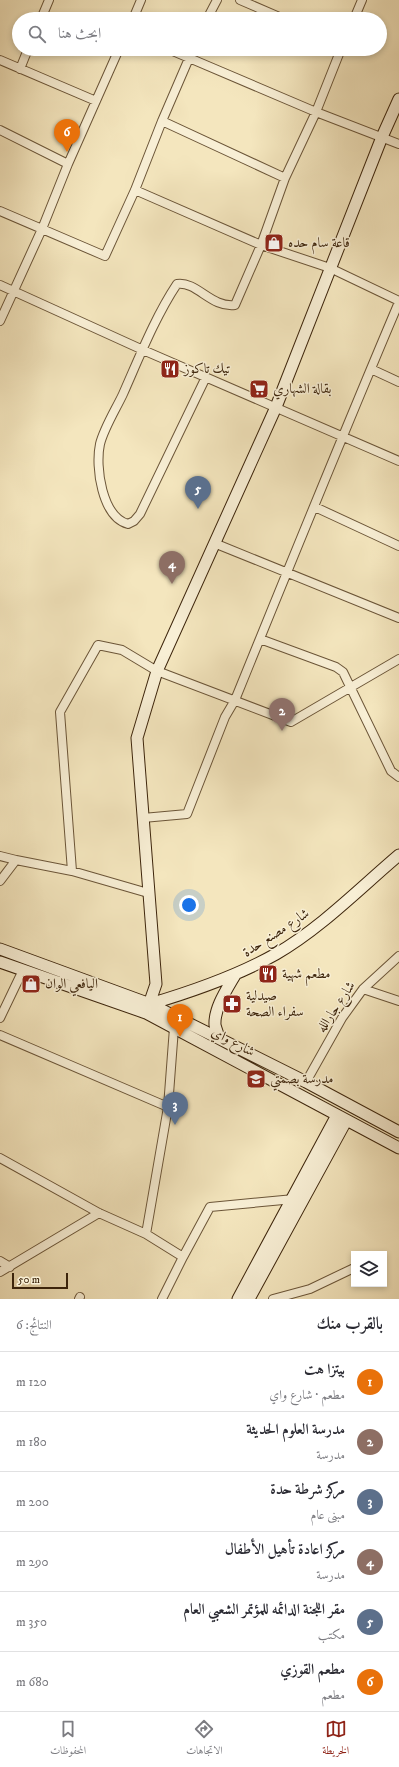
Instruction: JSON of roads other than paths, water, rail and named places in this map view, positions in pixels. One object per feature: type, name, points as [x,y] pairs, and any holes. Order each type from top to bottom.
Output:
[{"type":"street","points":[[44,12],[49,0]]},
{"type":"street","points":[[135,12],[141,0]]},
{"type":"street","points":[[211,12],[217,0]]},
{"type":"street","points":[[240,0],[268,12]]},
{"type":"street","points":[[357,12],[362,0]]},
{"type":"street","points":[[20,68],[25,56]]},
{"type":"street","points":[[0,321],[42,229],[68,164],[116,56]]},
{"type":"street","points":[[184,56],[316,112],[399,144]]},
{"type":"street","points":[[206,377],[140,514],[134,521],[128,524],[120,522],[111,510],[99,478],[98,460],[100,442],[143,350],[176,284],[184,283],[221,305],[235,305],[261,245],[285,178],[316,112],[338,56]]},
{"type":"street","points":[[0,211],[105,256],[135,190],[188,58]]},
{"type":"street","points":[[0,60],[96,101]]},
{"type":"street","points":[[148,1008],[156,984],[137,738],[157,671],[276,407],[382,137],[399,99]]},
{"type":"street","points":[[162,121],[285,178]]},
{"type":"street","points":[[0,130],[68,164]]},
{"type":"street","points":[[135,190],[261,245],[330,268],[399,302],[342,437],[315,508],[235,700],[225,717],[187,814],[144,818]]},
{"type":"street","points":[[0,285],[143,350],[399,461]]},
{"type":"street","points":[[371,369],[399,382]]},
{"type":"street","points":[[315,508],[399,546]]},
{"type":"street","points":[[214,543],[399,618]]},
{"type":"street","points":[[260,639],[336,667],[344,672],[391,771],[399,777]]},
{"type":"street","points":[[72,871],[60,712],[98,645],[122,650],[157,671],[291,722],[399,659]]},
{"type":"street","name":"شارع مصنع حدة","points":[[148,1008],[236,975],[278,953],[319,924],[399,855]]},
{"type":"street","points":[[0,856],[72,871],[148,893]]},
{"type":"street","points":[[0,881],[16,860]]},
{"type":"street","name":"شارع واي","points":[[0,949],[219,1038],[306,1082],[399,1132]]},
{"type":"street","name":"شارع جارالله","points":[[306,1082],[342,1018],[363,989],[399,956]]},
{"type":"street","name":"شارع واي","points":[[0,962],[148,1008],[174,1028],[399,1148]]},
{"type":"street","points":[[0,1018],[23,970]]},
{"type":"street","points":[[219,1038],[215,1025],[219,1007],[225,991],[236,975]]},
{"type":"street","points":[[363,989],[399,1001]]},
{"type":"street","points":[[146,1234],[168,1107],[174,1028]]},
{"type":"street","points":[[0,1035],[168,1107]]},
{"type":"street","points":[[238,1299],[294,1199],[342,1118]]},
{"type":"street","points":[[249,1299],[342,1118]]},
{"type":"street","points":[[0,1158],[99,1213],[146,1234],[183,1257]]},
{"type":"street","points":[[162,1299],[210,1207],[294,1199]]},
{"type":"street","points":[[0,1272],[99,1213]]},
{"type":"street","points":[[0,1261],[10,1267]]},
{"type":"street","points":[[273,1299],[310,1288],[351,1269]]},
{"type":"place","name":"مطعم القوزي","points":[[67,152]]},
{"type":"place","name":"قاعة سام حده","points":[[274,243]]},
{"type":"place","name":"تيك تاكوز","points":[[170,369]]},
{"type":"place","name":"بقالة الشهاري","points":[[259,389]]},
{"type":"place","name":"مقر اللجنة الدائمه للمؤتمر الشعبي العام","points":[[198,509]]},
{"type":"place","name":"مركز اعادة تأهيل الأطفال","points":[[172,584]]},
{"type":"place","name":"مدرسة العلوم الحديثة","points":[[282,731]]},
{"type":"place","name":"مطعم شهية","points":[[268,974]]},
{"type":"place","name":"اليافعي الوان","points":[[31,984]]},
{"type":"place","name":"صيدلية سفراء الصحة","points":[[232,1004]]},
{"type":"place","name":"بيتزا هت","points":[[180,1037]]},
{"type":"place","name":"مدرسة بصمتي","points":[[256,1079]]},
{"type":"place","name":"مركز شرطة حدة","points":[[175,1125]]}]
